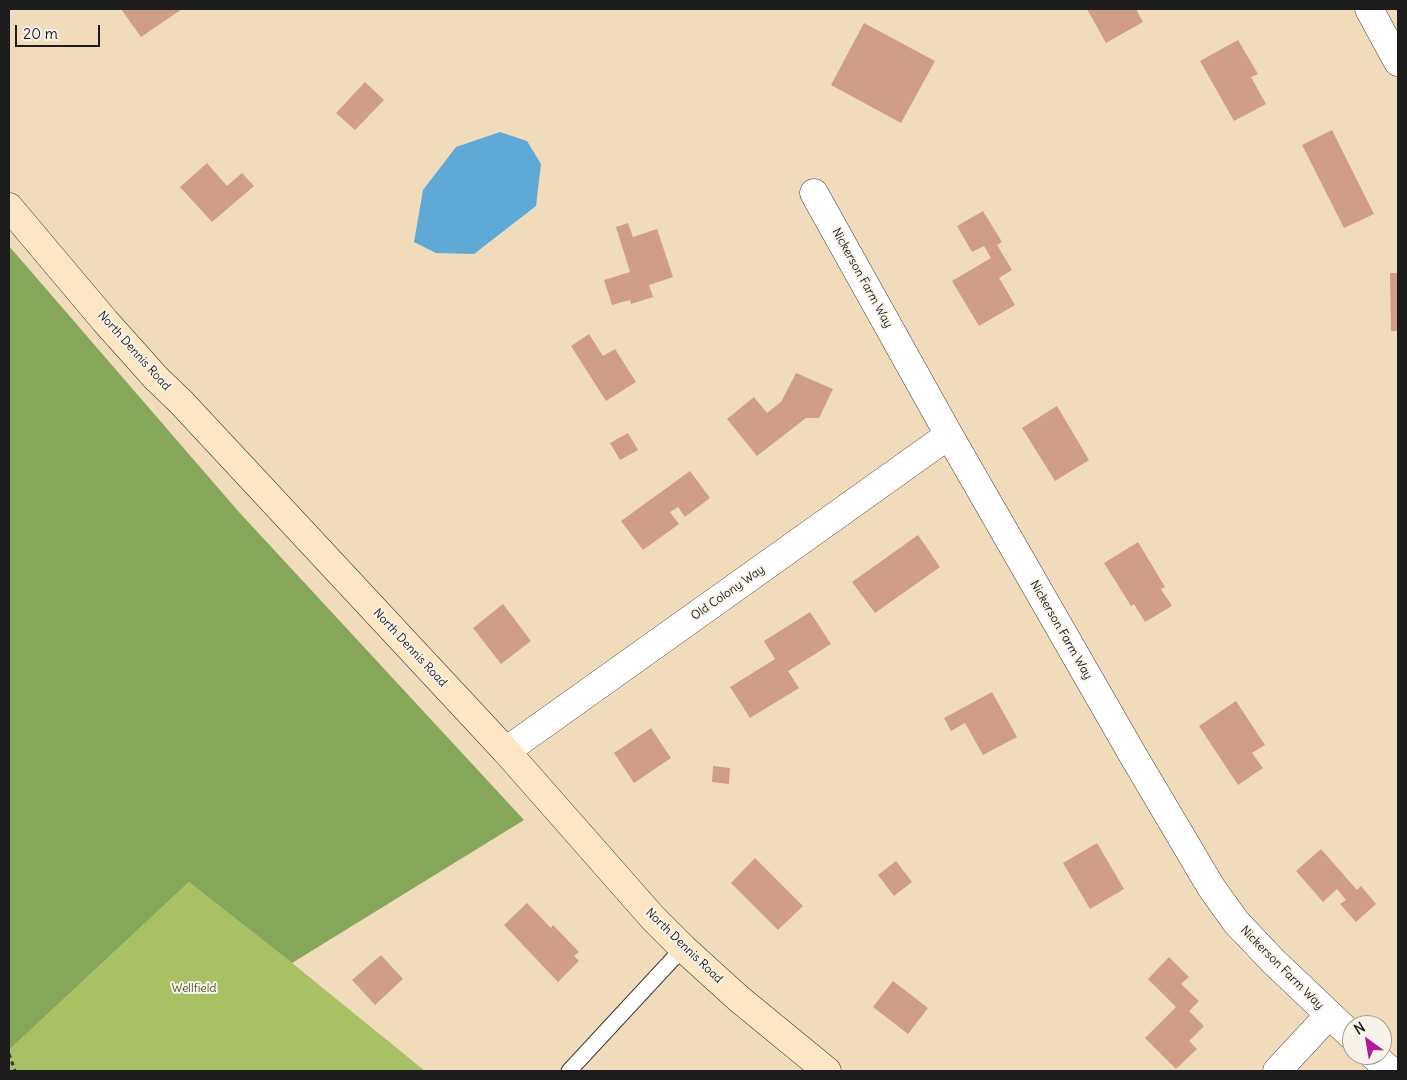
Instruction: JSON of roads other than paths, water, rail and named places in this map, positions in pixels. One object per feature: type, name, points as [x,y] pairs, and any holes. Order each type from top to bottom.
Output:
[{"type":"main road","name":"North Dennis Road","points":[[9,207],[156,378],[181,402],[506,751],[653,918],[738,998],[827,1071]]},
{"type":"street","points":[[1369,9],[1398,62]]},
{"type":"street","name":"Nickerson Farm Way","points":[[814,193],[949,435],[1211,887],[1236,922],[1272,961],[1342,1027]]},
{"type":"street","name":"Old Colony Way","points":[[506,751],[949,435]]},
{"type":"street","points":[[1276,1071],[1329,1015]]},
{"type":"lane","points":[[568,1071],[683,948]]},
{"type":"water","points":[[500,132],[527,141],[541,164],[536,206],[474,254],[436,253],[414,242],[423,190],[456,147]]},
{"type":"park label","name":"Wellfield","points":[[194,989]]}]
